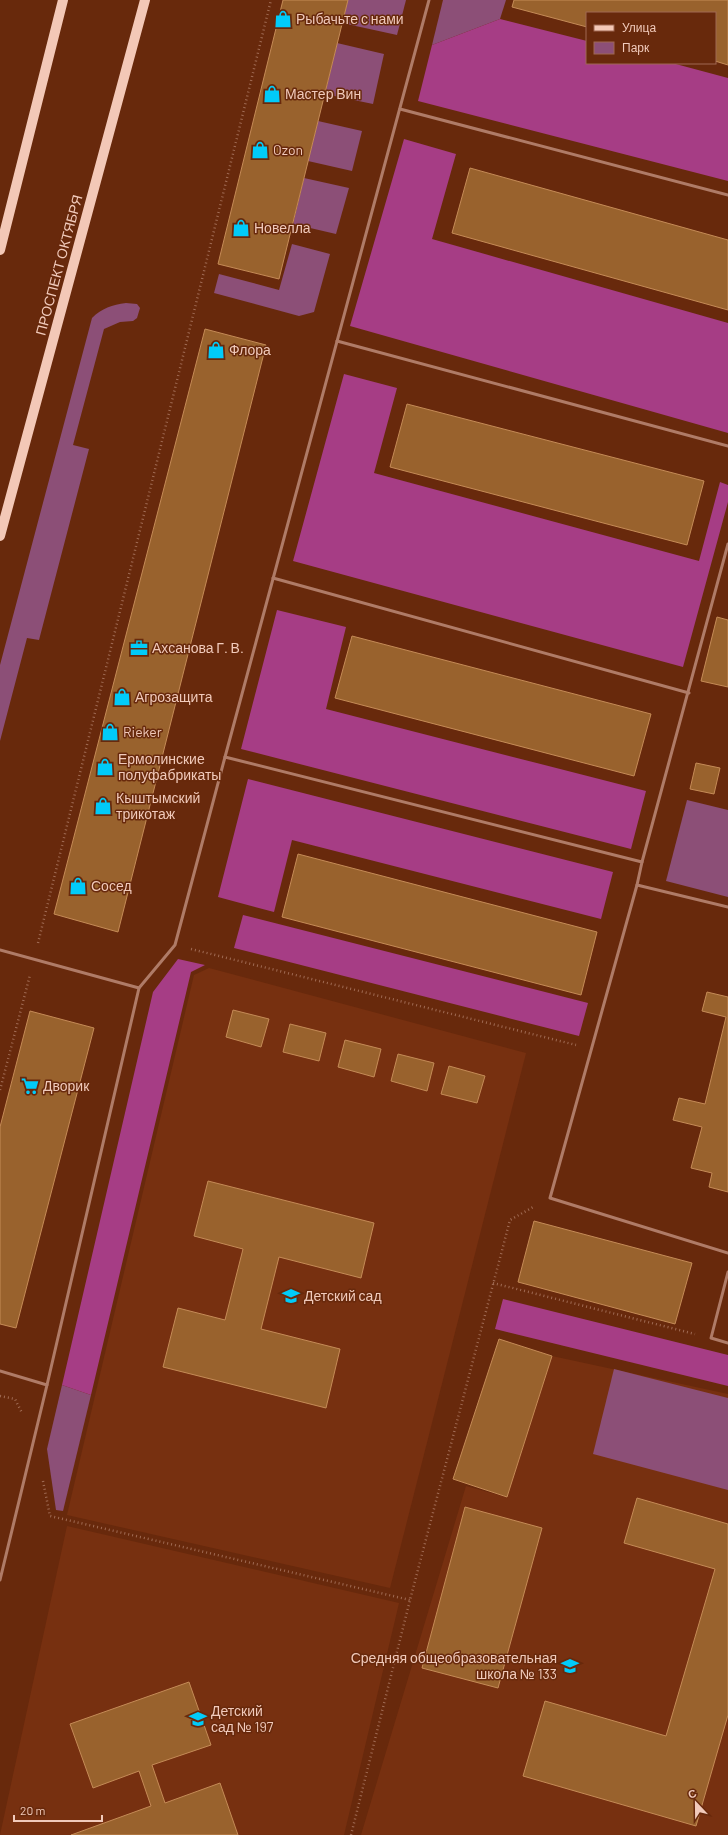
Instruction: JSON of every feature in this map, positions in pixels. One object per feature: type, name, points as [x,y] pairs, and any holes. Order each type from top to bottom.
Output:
[{"type":"main road","points":[[0,250],[63,0]]},
{"type":"main road","name":"ПРОСПЕКТ ОКТЯБРЯ","points":[[0,536],[145,0]]},
{"type":"lane","points":[[0,1580],[139,988],[174,945],[429,0]]},
{"type":"lane","points":[[400,109],[728,195]]},
{"type":"lane","points":[[337,341],[728,446]]},
{"type":"lane","points":[[728,544],[637,885],[550,1198],[728,1253]]},
{"type":"lane","points":[[273,578],[689,693]]},
{"type":"lane","points":[[225,757],[642,862]]},
{"type":"lane","points":[[637,885],[728,907]]},
{"type":"lane","points":[[0,950],[139,988]]},
{"type":"lane","points":[[728,1272],[711,1338],[728,1343]]},
{"type":"lane","points":[[0,1371],[47,1385]]},
{"type":"path","points":[[0,1090],[34,960],[271,0]]},
{"type":"path","points":[[174,945],[591,1049]]},
{"type":"path","points":[[351,1835],[410,1600],[510,1220],[550,1198]]},
{"type":"path","points":[[493,1283],[711,1338]]},
{"type":"path","points":[[0,1396],[15,1399],[34,1439]]},
{"type":"path","points":[[42,1477],[50,1516],[410,1600]]},
{"type":"shaded area","points":[[500,19],[586,41],[586,64],[676,64],[728,78],[728,181],[418,101],[432,45]]},
{"type":"shaded area","points":[[404,139],[456,154],[432,239],[728,323],[728,433],[350,326]]},
{"type":"shaded area","points":[[344,374],[397,388],[374,473],[699,561],[720,482],[728,485],[728,502],[683,667],[293,561]]},
{"type":"shaded area","points":[[277,610],[346,627],[326,709],[646,791],[631,849],[241,749]]},
{"type":"shaded area","points":[[248,779],[613,872],[601,919],[292,840],[274,912],[218,897]]},
{"type":"shaded area","points":[[243,915],[588,1003],[579,1036],[234,948]]},
{"type":"shaded area","points":[[178,959],[205,965],[191,972],[91,1395],[62,1385],[153,992]]},
{"type":"shaded area","name":"Детский сад","points":[[209,968],[526,1053],[390,1588],[67,1515],[194,975]]},
{"type":"shaded area","points":[[503,1299],[728,1355],[728,1386],[495,1329]]},
{"type":"shaded area","name":"Средняя общеобразовательная школа № 133","points":[[552,1356],[728,1394],[728,1835],[361,1835],[466,1486],[506,1497]]},
{"type":"shaded area","name":"Детский сад № 197","points":[[67,1526],[399,1603],[344,1835],[0,1835]]},
{"type":"green space","points":[[348,0],[406,0],[397,35],[342,23]]},
{"type":"green space","points":[[443,0],[506,0],[500,19],[432,45]]},
{"type":"green space","points":[[337,43],[384,54],[373,104],[325,94]]},
{"type":"green space","points":[[318,121],[362,131],[352,171],[308,161]]},
{"type":"green space","points":[[304,178],[349,188],[336,234],[293,224]]},
{"type":"green space","points":[[292,244],[330,254],[314,312],[299,316],[214,293],[219,274],[279,290]]},
{"type":"green space","points":[[126,303],[137,304],[140,308],[137,318],[133,321],[120,322],[104,329],[73,445],[89,449],[39,640],[27,638],[0,741],[0,665],[92,318],[108,308]]},
{"type":"green space","points":[[687,800],[728,810],[728,897],[666,881]]},
{"type":"green space","points":[[614,1369],[728,1398],[728,1490],[593,1454]]},
{"type":"green space","points":[[62,1385],[91,1395],[63,1511],[56,1510],[47,1449]]},
{"type":"building","points":[[283,0],[348,0],[279,279],[218,264]]},
{"type":"building","points":[[514,0],[728,0],[728,65],[716,61],[716,12],[586,12],[586,27],[512,7]]},
{"type":"building","points":[[470,168],[728,240],[728,310],[452,233]]},
{"type":"building","points":[[205,329],[266,345],[118,932],[54,914]]},
{"type":"building","points":[[407,404],[704,481],[687,545],[390,467]]},
{"type":"building","points":[[717,617],[728,620],[728,687],[701,681]]},
{"type":"building","points":[[352,636],[651,714],[634,776],[335,698]]},
{"type":"building","points":[[696,763],[720,768],[714,794],[690,789]]},
{"type":"building","points":[[298,854],[597,932],[581,995],[282,917]]},
{"type":"building","points":[[707,992],[728,997],[728,1192],[709,1187],[712,1173],[691,1168],[702,1127],[673,1120],[679,1098],[705,1104],[726,1017],[702,1011]]},
{"type":"building","points":[[233,1010],[269,1019],[261,1047],[226,1037]]},
{"type":"building","points":[[30,1011],[94,1028],[16,1328],[0,1324],[0,1127]]},
{"type":"building","points":[[290,1024],[326,1033],[319,1061],[283,1052]]},
{"type":"building","points":[[345,1040],[381,1049],[374,1077],[338,1067]]},
{"type":"building","points":[[398,1054],[434,1063],[427,1091],[391,1081]]},
{"type":"building","points":[[449,1066],[485,1076],[477,1103],[441,1094]]},
{"type":"building","points":[[208,1181],[374,1223],[361,1278],[279,1257],[261,1329],[340,1349],[326,1408],[163,1367],[178,1308],[225,1320],[243,1249],[194,1236]]},
{"type":"building","points":[[534,1221],[692,1263],[675,1324],[518,1282]]},
{"type":"building","points":[[499,1339],[552,1356],[507,1497],[453,1479]]},
{"type":"building","points":[[637,1498],[728,1524],[728,1715],[696,1826],[523,1776],[545,1701],[666,1736],[715,1569],[624,1543]]},
{"type":"building","points":[[465,1507],[542,1528],[498,1688],[422,1668]]},
{"type":"building","points":[[189,1682],[211,1745],[152,1765],[165,1803],[220,1783],[238,1835],[71,1835],[151,1806],[139,1771],[93,1788],[70,1724]]},
{"type":"place","name":"Рыбачьте с нами","points":[[283,19]]},
{"type":"place","name":"Мастер Вин","points":[[272,94]]},
{"type":"place","name":"Ozon","points":[[260,150]]},
{"type":"place","name":"Новелла","points":[[241,228]]},
{"type":"place","name":"Флора","points":[[216,350]]},
{"type":"place","name":"Ахсанова Г. В.","points":[[139,648]]},
{"type":"place","name":"Агрозащита","points":[[122,697]]},
{"type":"place","name":"Rieker","points":[[110,732]]},
{"type":"place","name":"Ермолинские полуфабрикаты","points":[[105,767]]},
{"type":"place","name":"Кыштымский трикотаж","points":[[103,806]]},
{"type":"place","name":"Сосед","points":[[78,886]]},
{"type":"place","name":"Дворик","points":[[30,1086]]},
{"type":"place","name":"Детский сад","points":[[291,1296]]},
{"type":"place","name":"Средняя общеобразовательная школа № 133","points":[[570,1666]]},
{"type":"place","name":"Детский сад № 197","points":[[198,1719]]}]
